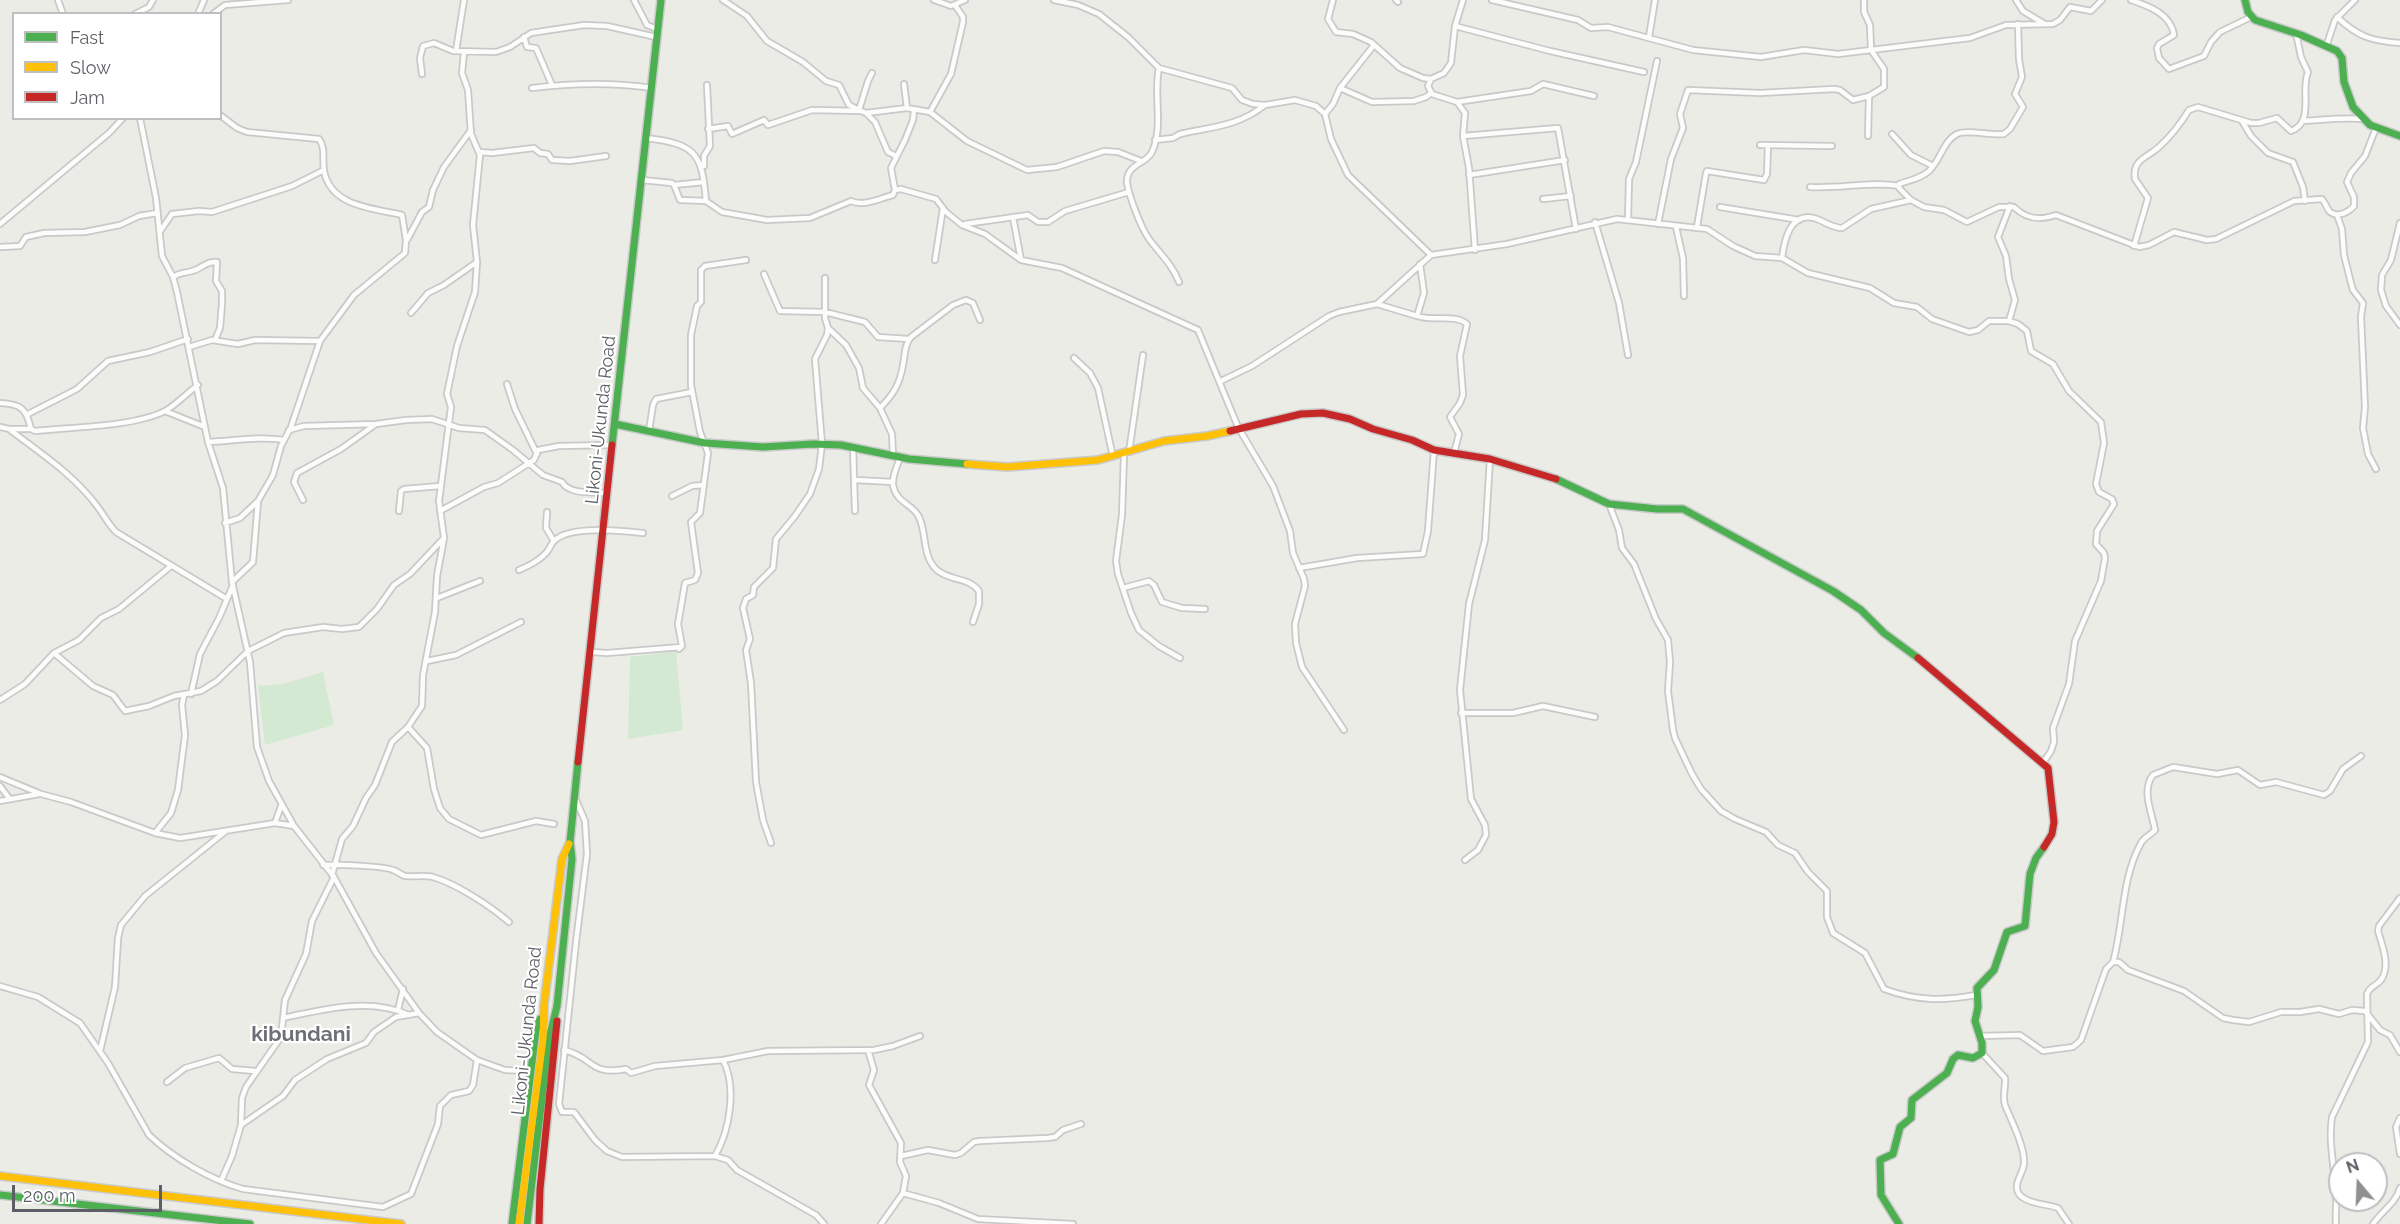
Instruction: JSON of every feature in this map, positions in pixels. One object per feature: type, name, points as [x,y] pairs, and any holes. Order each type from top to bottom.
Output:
[{"type":"main road","name":"Likoni-Ukunda Road","points":[[519,1224],[546,1039],[557,1006],[572,859],[570,842],[661,0]]},
{"type":"main road","points":[[2245,0],[2251,17],[2326,44],[2337,51],[2342,58],[2343,82],[2351,103],[2363,119],[2376,128],[2400,136]]},
{"type":"main road","points":[[615,424],[705,443],[763,447],[822,444],[853,447],[896,457],[1007,467],[1078,463],[1113,457],[1164,441],[1206,435],[1301,414],[1323,413],[1350,419],[1434,450],[1490,459],[1551,476],[1609,504],[1683,509],[1833,591],[1861,610],[1884,633],[1907,649],[2043,763],[2048,768],[2050,776],[2054,808],[2052,834],[2036,858],[2030,874],[2025,926],[2007,932],[1992,976],[1977,988],[1978,1007],[1975,1021],[1982,1053],[1973,1058],[1958,1055],[1953,1059],[1947,1073],[1912,1100],[1911,1118],[1900,1127],[1893,1154],[1880,1160],[1878,1167],[1881,1178],[1878,1191],[1899,1224]]},
{"type":"main road","name":"Likoni-Ukunda Road","points":[[527,1224],[546,1039],[544,1005],[562,860],[570,842]]},
{"type":"main road","points":[[512,1224],[536,1030],[544,1005]]},
{"type":"main road","points":[[538,1224],[558,1035],[557,1006]]},
{"type":"main road","points":[[0,1176],[401,1224]]},
{"type":"main road","points":[[0,1196],[250,1224]]},
{"type":"street","points":[[139,12],[149,7],[153,0]]},
{"type":"street","points":[[216,12],[225,5],[288,0]]},
{"type":"street","points":[[456,51],[465,0]]},
{"type":"street","points":[[634,0],[647,25],[657,33]]},
{"type":"street","points":[[723,0],[747,16],[768,42],[803,62],[826,81],[839,85],[849,105],[862,111],[875,122],[888,152],[896,156]]},
{"type":"street","points":[[934,0],[942,4],[955,5],[965,0]]},
{"type":"street","points":[[1054,0],[1078,3],[1104,17],[1159,69],[1230,87],[1242,100],[1253,104],[1265,105],[1295,100],[1312,104],[1324,114],[1331,139],[1348,175],[1431,255]]},
{"type":"street","points":[[1333,0],[1328,16],[1333,29],[1359,37],[1374,45],[1400,68],[1431,79],[1444,73],[1451,63],[1455,26],[1463,0]]},
{"type":"street","points":[[1492,0],[1578,20],[1591,28],[1608,27],[1694,50],[1761,57],[1804,50],[1838,54],[1970,38],[2006,25],[2057,23],[2072,7],[2091,11],[2102,0]]},
{"type":"street","points":[[1649,37],[1655,0]]},
{"type":"street","points":[[1658,224],[1671,159],[1683,128],[1680,116],[1688,90],[1760,93],[1834,89],[1840,90],[1853,100],[1869,96],[1884,87],[1884,69],[1871,50],[1864,0]]},
{"type":"street","points":[[2016,0],[2023,11],[2043,23]]},
{"type":"street","points":[[2131,0],[2152,8],[2172,27],[2174,35],[2159,44],[2157,48],[2159,57],[2169,69],[2204,56],[2211,42],[2220,32],[2251,17]]},
{"type":"street","points":[[2326,44],[2337,17],[2355,0]]},
{"type":"street","points":[[930,112],[951,74],[963,22],[963,16],[955,5]]},
{"type":"street","points":[[2337,17],[2361,36],[2376,41],[2400,43]]},
{"type":"street","points":[[1899,186],[1901,182],[1910,182],[1922,176],[1933,166],[1954,136],[1964,132],[2004,134],[2019,117],[2023,107],[2015,94],[2022,77],[2019,66],[2018,24]]},
{"type":"street","points":[[422,74],[420,58],[423,46],[434,43],[464,52],[501,51],[531,33],[585,25],[657,33]]},
{"type":"street","points":[[1455,26],[1550,51],[1644,72]]},
{"type":"street","points":[[2134,246],[2148,198],[2135,179],[2134,170],[2141,158],[2160,147],[2192,108],[2198,107],[2242,121],[2259,123],[2277,118],[2291,131],[2296,130],[2303,121],[2306,114],[2304,84],[2308,72],[2301,57],[2296,33]]},
{"type":"street","points":[[524,37],[527,47],[536,48],[552,85]]},
{"type":"street","points":[[1324,114],[1333,104],[1340,88],[1374,45]]},
{"type":"street","points":[[220,1181],[232,1156],[241,1125],[242,1098],[255,1071],[281,1037],[286,997],[306,954],[312,921],[333,876],[342,839],[353,826],[375,785],[392,742],[408,727],[422,706],[422,682],[437,598],[437,576],[444,538],[440,511],[440,486],[451,407],[447,394],[457,346],[475,292],[477,262],[473,225],[480,159],[471,130],[468,90],[462,73],[464,52]]},
{"type":"street","points":[[1628,220],[1629,179],[1639,152],[1657,61]]},
{"type":"street","points":[[1159,69],[1157,91],[1160,113],[1152,153],[1137,163],[1127,177],[1129,192],[1141,224],[1149,240],[1172,266],[1179,282]]},
{"type":"street","points":[[862,111],[868,81],[872,73]]},
{"type":"street","points":[[1424,78],[1431,93],[1457,102],[1531,92],[1543,84],[1594,96]]},
{"type":"street","points":[[1428,86],[1431,79]]},
{"type":"street","points":[[532,88],[611,83],[652,88]]},
{"type":"street","points":[[904,84],[907,108]]},
{"type":"street","points":[[706,201],[704,156],[710,146],[707,86]]},
{"type":"street","points":[[1340,88],[1372,102],[1414,101],[1423,99],[1431,93]]},
{"type":"street","points":[[1868,136],[1869,96]]},
{"type":"street","points":[[1457,102],[1465,112],[1463,136],[1469,175],[1475,250]]},
{"type":"street","points":[[1155,140],[1170,139],[1180,134],[1235,123],[1265,105]]},
{"type":"street","points":[[708,129],[728,126],[731,134],[758,121],[764,120],[768,125],[812,111],[907,108],[914,110],[915,108],[930,112],[967,141],[1027,170],[1056,167],[1104,151],[1118,152],[1141,161]]},
{"type":"street","points":[[674,185],[680,200],[706,201],[720,211],[767,220],[802,219],[823,214],[851,201],[856,204],[893,195],[895,189],[891,168],[913,120],[914,110]]},
{"type":"street","points":[[222,117],[237,128],[247,132],[319,139],[323,144],[324,170],[328,182],[347,202],[402,215],[406,240],[405,253],[354,295],[320,341],[273,475],[249,512],[225,523]]},
{"type":"street","points":[[2303,121],[2363,119]]},
{"type":"street","points":[[0,224],[109,133],[121,120]]},
{"type":"street","points":[[140,120],[156,198],[162,256],[172,277],[188,339],[208,442],[223,488],[232,583],[243,638],[248,651],[258,747],[267,776],[294,826],[333,876],[376,953],[419,1013],[437,1032],[477,1060],[505,1070],[531,1071]]},
{"type":"street","points":[[2242,121],[2251,136],[2268,153],[2293,162],[2303,187],[2305,201]]},
{"type":"street","points":[[1463,136],[1558,128],[1576,229]]},
{"type":"street","points":[[2337,215],[2350,211],[2354,206],[2354,197],[2347,182],[2351,173],[2365,156],[2376,128]]},
{"type":"street","points":[[406,240],[422,213],[429,207],[433,190],[444,167],[471,130]]},
{"type":"street","points":[[1892,134],[1911,155],[1933,166]]},
{"type":"street","points":[[646,138],[682,144],[699,160],[703,172]]},
{"type":"street","points":[[1760,145],[1832,146]]},
{"type":"street","points":[[1696,227],[1707,171],[1764,180],[1767,174],[1768,145]]},
{"type":"street","points":[[479,152],[492,153],[534,148],[540,153],[548,154],[552,160],[570,161],[606,156]]},
{"type":"street","points":[[1469,175],[1565,160]]},
{"type":"street","points":[[160,231],[172,214],[212,212],[292,186],[324,170]]},
{"type":"street","points":[[642,180],[674,185],[704,182]]},
{"type":"street","points":[[1810,187],[1842,188],[1883,183],[1899,186],[1911,200],[1924,207],[1944,210],[1967,222],[1999,207],[2010,206],[2024,217],[2045,219],[2058,215],[2134,246],[2143,247],[2174,232],[2213,240],[2294,201],[2324,200],[2328,209],[2337,215],[2342,229],[2344,255],[2353,290],[2363,303],[2361,317],[2365,407],[2363,428],[2368,454],[2376,469]]},
{"type":"street","points":[[895,189],[936,199],[962,225],[985,234],[1021,260],[1062,268],[1121,296],[1196,327],[1200,332],[1212,366],[1221,381],[1238,427],[1273,486],[1290,531],[1293,553],[1305,586],[1295,624],[1299,659],[1306,675],[1344,730]]},
{"type":"street","points":[[962,225],[1028,215],[1038,222],[1048,222],[1065,211],[1129,192]]},
{"type":"street","points":[[1543,199],[1571,196]]},
{"type":"street","points":[[1719,207],[1799,220],[1814,218],[1833,227],[1842,228],[1871,209],[1911,200]]},
{"type":"street","points":[[2009,321],[2015,300],[2006,256],[1998,237],[2010,206]]},
{"type":"street","points":[[935,260],[943,208]]},
{"type":"street","points":[[0,247],[20,246],[26,237],[44,232],[85,232],[120,225],[139,216],[157,213]]},
{"type":"street","points":[[1013,217],[1021,260]]},
{"type":"street","points":[[1377,304],[1431,255],[1475,250],[1617,219],[1676,227],[1696,227],[1713,232],[1733,246],[1755,256],[1782,258],[1808,273],[1870,288],[1894,303],[1917,307],[1932,319],[1969,332],[1978,330],[1989,321],[2009,321],[2024,327],[2031,351],[2054,364],[2069,391],[2101,422],[2104,443],[2096,480],[2097,488],[2099,492],[2112,498],[2114,504],[2097,531],[2096,544],[2104,553],[2105,558],[2101,582],[2075,641],[2069,684],[2053,728],[2054,742],[2043,763]]},
{"type":"street","points":[[1782,258],[1787,231],[1799,220]]},
{"type":"street","points":[[1595,222],[1616,293],[1628,355]]},
{"type":"street","points":[[2400,223],[2391,260],[2382,275],[2381,290],[2386,306],[2400,325]]},
{"type":"street","points":[[1676,227],[1683,258],[1684,296]]},
{"type":"street","points":[[591,652],[680,648],[678,624],[685,583],[695,580],[698,573],[691,522],[699,513],[708,453],[700,435],[692,392],[690,342],[697,306],[701,303],[702,269],[706,266],[746,260]]},
{"type":"street","points":[[172,277],[181,271],[194,271],[207,262],[217,262],[217,283],[222,291],[222,304],[220,328],[215,340]]},
{"type":"street","points":[[411,313],[428,294],[477,262]]},
{"type":"street","points":[[1417,316],[1424,293],[1420,264]]},
{"type":"street","points":[[764,274],[780,311],[825,312],[866,322],[878,337],[908,339]]},
{"type":"street","points":[[771,843],[763,820],[756,782],[751,683],[746,650],[750,639],[743,608],[746,599],[753,595],[754,587],[773,568],[776,539],[795,516],[812,489],[819,469],[822,444],[815,359],[828,328],[825,312],[825,278]]},
{"type":"street","points":[[880,408],[895,392],[908,339],[946,310],[966,300],[972,303],[980,320]]},
{"type":"street","points":[[1221,381],[1252,366],[1329,316],[1339,312],[1377,304],[1426,319],[1460,319],[1467,324],[1460,356],[1463,395],[1460,404],[1450,417],[1459,434],[1454,453]]},
{"type":"street","points":[[828,328],[846,345],[859,368],[863,388],[880,408],[891,431],[896,457],[893,482],[898,498],[913,509],[920,519],[928,554],[935,568],[940,573],[972,584],[979,591],[979,604],[973,622]]},
{"type":"street","points":[[28,414],[77,389],[108,361],[150,352],[188,339]]},
{"type":"street","points":[[189,347],[215,340],[238,344],[255,340],[320,341]]},
{"type":"street","points":[[1143,355],[1126,453],[1116,561],[1123,588],[1139,630],[1159,646],[1180,658]]},
{"type":"street","points":[[1074,358],[1090,373],[1098,388],[1113,457]]},
{"type":"street","points":[[507,384],[515,409],[537,454]]},
{"type":"street","points":[[3,427],[35,431],[139,419],[165,411],[198,385]]},
{"type":"street","points":[[649,431],[652,405],[656,399],[692,392]]},
{"type":"street","points":[[0,403],[16,404],[28,414],[31,429]]},
{"type":"street","points":[[165,411],[205,427]]},
{"type":"street","points":[[289,430],[304,426],[376,424],[425,419],[448,426],[485,430],[543,475],[561,482],[564,486],[575,491],[608,493]]},
{"type":"street","points":[[303,500],[294,485],[295,475],[341,449],[376,424]]},
{"type":"street","points":[[3,427],[58,465],[98,506],[107,523],[116,532],[227,599]]},
{"type":"street","points":[[208,442],[245,441],[262,437],[284,440]]},
{"type":"street","points":[[440,511],[484,487],[498,483],[534,460],[538,450],[559,446],[613,445]]},
{"type":"street","points":[[853,447],[855,511]]},
{"type":"street","points":[[1299,568],[1357,558],[1423,554],[1428,531],[1434,450]]},
{"type":"street","points":[[1465,860],[1478,850],[1486,835],[1485,825],[1472,799],[1461,713],[1461,678],[1468,615],[1486,534],[1490,459]]},
{"type":"street","points":[[855,480],[893,482]]},
{"type":"street","points":[[672,496],[692,486],[703,485]]},
{"type":"street","points":[[399,511],[401,491],[404,489],[440,486]]},
{"type":"street","points":[[191,694],[201,654],[227,599],[232,583],[253,562],[258,501]]},
{"type":"street","points":[[1609,504],[1619,530],[1622,548],[1634,564],[1656,619],[1668,640],[1670,662],[1668,691],[1675,738],[1701,789],[1721,811],[1767,832],[1778,845],[1795,853],[1808,872],[1827,891],[1827,917],[1833,933],[1865,953],[1884,989],[1913,998],[1940,1001],[1976,995]]},
{"type":"street","points":[[547,512],[546,528],[554,541]]},
{"type":"street","points":[[519,570],[536,562],[549,550],[554,541],[569,534],[604,529],[643,534]]},
{"type":"street","points":[[54,653],[93,686],[113,695],[123,710],[149,705],[168,697],[191,694],[213,684],[248,651],[288,632],[327,627],[342,629],[359,627],[377,609],[394,585],[410,574],[444,538]]},
{"type":"street","points":[[0,700],[30,680],[54,653],[80,640],[101,618],[119,609],[171,566]]},
{"type":"street","points":[[437,598],[480,581]]},
{"type":"street","points":[[1123,588],[1149,581],[1154,585],[1162,602],[1182,608],[1205,609]]},
{"type":"street","points":[[426,661],[456,655],[521,622]]},
{"type":"street","points":[[155,833],[172,810],[178,790],[185,735],[182,705],[184,695]]},
{"type":"street","points":[[1461,713],[1513,713],[1544,706],[1595,717]]},
{"type":"street","points":[[408,727],[427,748],[434,789],[440,808],[448,819],[481,835],[536,821],[554,824]]},
{"type":"street","points":[[1980,1036],[2020,1035],[2043,1051],[2073,1047],[2081,1040],[2106,969],[2113,962],[2126,881],[2142,842],[2155,830],[2148,796],[2148,785],[2153,775],[2165,768],[2173,767],[2217,774],[2238,770],[2260,784],[2276,782],[2324,795],[2330,791],[2345,767],[2361,756]]},
{"type":"street","points":[[2,779],[155,833],[180,838],[275,823],[294,826]]},
{"type":"street","points":[[0,786],[9,798]]},
{"type":"street","points":[[24,796],[30,789]]},
{"type":"street","points":[[0,801],[41,794]]},
{"type":"street","points":[[576,799],[585,821],[587,854],[564,1050],[559,1104],[562,1112],[574,1113],[595,1140],[607,1151],[622,1157],[715,1156],[728,1160],[737,1170],[816,1215],[824,1224]]},
{"type":"street","points":[[275,823],[282,806]]},
{"type":"street","points":[[100,1051],[115,987],[118,938],[121,926],[145,896],[226,831]]},
{"type":"street","points":[[323,865],[335,863],[347,866],[381,867],[394,870],[404,876],[435,878],[452,884],[488,905],[509,922]]},
{"type":"street","points":[[2336,1224],[2331,1128],[2340,1099],[2366,1049],[2369,1035],[2366,1011],[2369,988],[2382,979],[2385,970],[2379,926],[2400,898]]},
{"type":"street","points":[[2113,962],[2119,962],[2128,970],[2184,991],[2223,1018],[2233,1020],[2249,1022],[2281,1011],[2319,1010],[2338,1014],[2352,1010],[2366,1011],[2380,1030],[2390,1035],[2400,1052]]},
{"type":"street","points":[[0,986],[38,997],[80,1023],[100,1051],[149,1135],[199,1171],[243,1189],[383,1207],[411,1194],[438,1124],[440,1106],[450,1095],[469,1091],[473,1085],[477,1060]]},
{"type":"street","points":[[396,1017],[403,989]]},
{"type":"street","points":[[283,1018],[314,1011],[361,1006],[385,1006],[410,1015]]},
{"type":"street","points":[[241,1125],[283,1096],[303,1073],[327,1059],[366,1043],[374,1032],[396,1017],[419,1013]]},
{"type":"street","points":[[564,1050],[575,1053],[607,1073],[626,1069],[631,1073],[655,1066],[723,1060],[768,1051],[868,1050],[893,1046],[920,1036]]},
{"type":"street","points":[[868,1050],[874,1070],[869,1085],[901,1143],[900,1164],[906,1176],[903,1193],[881,1224]]},
{"type":"street","points":[[1982,1053],[2005,1078],[2005,1105],[2012,1119],[2025,1162],[2017,1183],[2018,1192],[2038,1204],[2058,1208],[2069,1224]]},
{"type":"street","points":[[167,1082],[185,1068],[219,1058],[232,1069],[255,1071]]},
{"type":"street","points":[[715,1156],[720,1147],[729,1109],[728,1071],[723,1060]]},
{"type":"street","points":[[2400,1118],[2396,1127],[2400,1154]]},
{"type":"street","points":[[901,1156],[928,1150],[955,1155],[974,1142],[1055,1137],[1063,1130],[1081,1124]]},
{"type":"street","points":[[2373,1224],[2383,1209],[2397,1198],[2400,1188]]},
{"type":"street","points":[[903,1193],[992,1221],[1073,1224]]},
{"type":"green space","points":[[676,651],[683,730],[628,739],[630,657]]},
{"type":"green space","points":[[323,672],[334,725],[265,745],[258,686],[283,684]]},
{"type":"traffic: fast","points":[[612,445],[661,0]]},
{"type":"traffic: fast","points":[[2245,0],[2248,12],[2255,20],[2301,35],[2337,51],[2342,58],[2344,82],[2353,107],[2370,125],[2400,136]]},
{"type":"traffic: fast","points":[[615,424],[705,443],[763,447],[841,445],[909,459],[967,464]]},
{"type":"traffic: fast","points":[[1556,479],[1609,504],[1683,509],[1833,591],[1861,610],[1884,633],[1918,658]]},
{"type":"traffic: fast","points":[[527,1224],[549,1039],[557,1006],[572,859],[570,842],[578,762]]},
{"type":"traffic: fast","points":[[1899,1224],[1881,1195],[1880,1160],[1893,1154],[1900,1127],[1911,1118],[1912,1100],[1947,1073],[1953,1059],[1958,1055],[1973,1058],[1982,1053],[1982,1043],[1975,1021],[1978,1007],[1977,988],[1994,970],[2007,932],[2025,926],[2030,874],[2036,858],[2044,847]]},
{"type":"traffic: fast","points":[[512,1224],[536,1030],[540,1019]]},
{"type":"traffic: fast","points":[[0,1195],[250,1224]]},
{"type":"traffic: slow","points":[[967,464],[1007,467],[1098,460],[1164,441],[1230,431]]},
{"type":"traffic: slow","points":[[519,1224],[543,1039],[544,1005],[562,859],[569,844]]},
{"type":"traffic: slow","points":[[0,1176],[401,1224]]},
{"type":"traffic: jam","points":[[1230,431],[1301,414],[1323,413],[1350,419],[1434,450],[1490,459],[1556,479]]},
{"type":"traffic: jam","points":[[578,762],[612,445]]},
{"type":"traffic: jam","points":[[1918,658],[2048,768],[2054,822],[2052,834],[2044,847]]},
{"type":"traffic: jam","points":[[539,1224],[540,1189],[557,1021]]},
{"type":"district","name":"kibundani","points":[[301,1035]]}]
